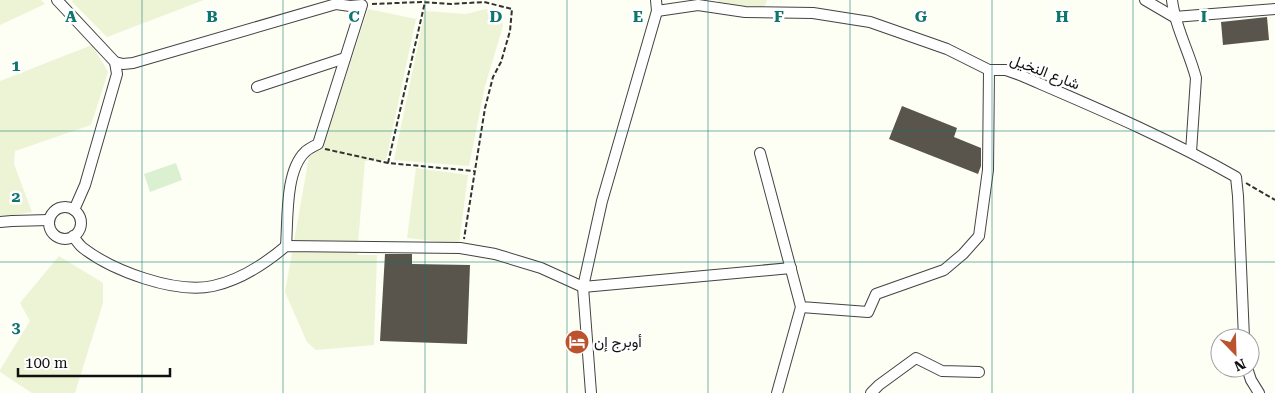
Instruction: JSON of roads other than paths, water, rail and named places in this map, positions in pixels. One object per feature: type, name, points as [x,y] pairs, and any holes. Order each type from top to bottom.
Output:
[{"type":"street","points":[[57,0],[115,62],[123,64],[133,63],[336,4],[362,5],[318,144],[304,152],[296,165],[292,180],[286,246]]},
{"type":"street","points":[[593,393],[583,288],[602,200],[657,11],[656,0]]},
{"type":"street","points":[[1145,0],[1174,17],[1275,9]]},
{"type":"street","points":[[1172,0],[1174,17],[1196,78],[1191,152]]},
{"type":"street","name":"شارع النخيل","points":[[657,11],[698,5],[745,12],[813,13],[870,22],[947,49],[990,70],[1006,70],[1020,75],[1130,122],[1191,152],[1236,177],[1244,328]]},
{"type":"street","points":[[257,87],[345,58]]},
{"type":"street","points":[[74,210],[84,185],[117,74],[115,62]]},
{"type":"street","points":[[801,307],[868,312],[876,294],[944,270],[963,254],[979,236],[988,170],[990,70]]},
{"type":"street","points":[[760,153],[801,307],[777,393]]},
{"type":"street","points":[[69,207],[74,210],[81,223],[77,233],[63,238],[54,234],[49,220],[59,208],[69,207]]},
{"type":"street","points":[[0,222],[49,220]]},
{"type":"street","points":[[73,236],[82,247],[116,268],[163,284],[196,288],[226,282],[248,272],[286,246],[463,248],[495,254],[541,268],[583,288],[791,268]]},
{"type":"street","points":[[872,393],[879,385],[916,358],[942,371],[979,372]]},
{"type":"street","points":[[1250,378],[1258,393]]},
{"type":"place","name":"أوبرج إن","points":[[577,342]]}]
